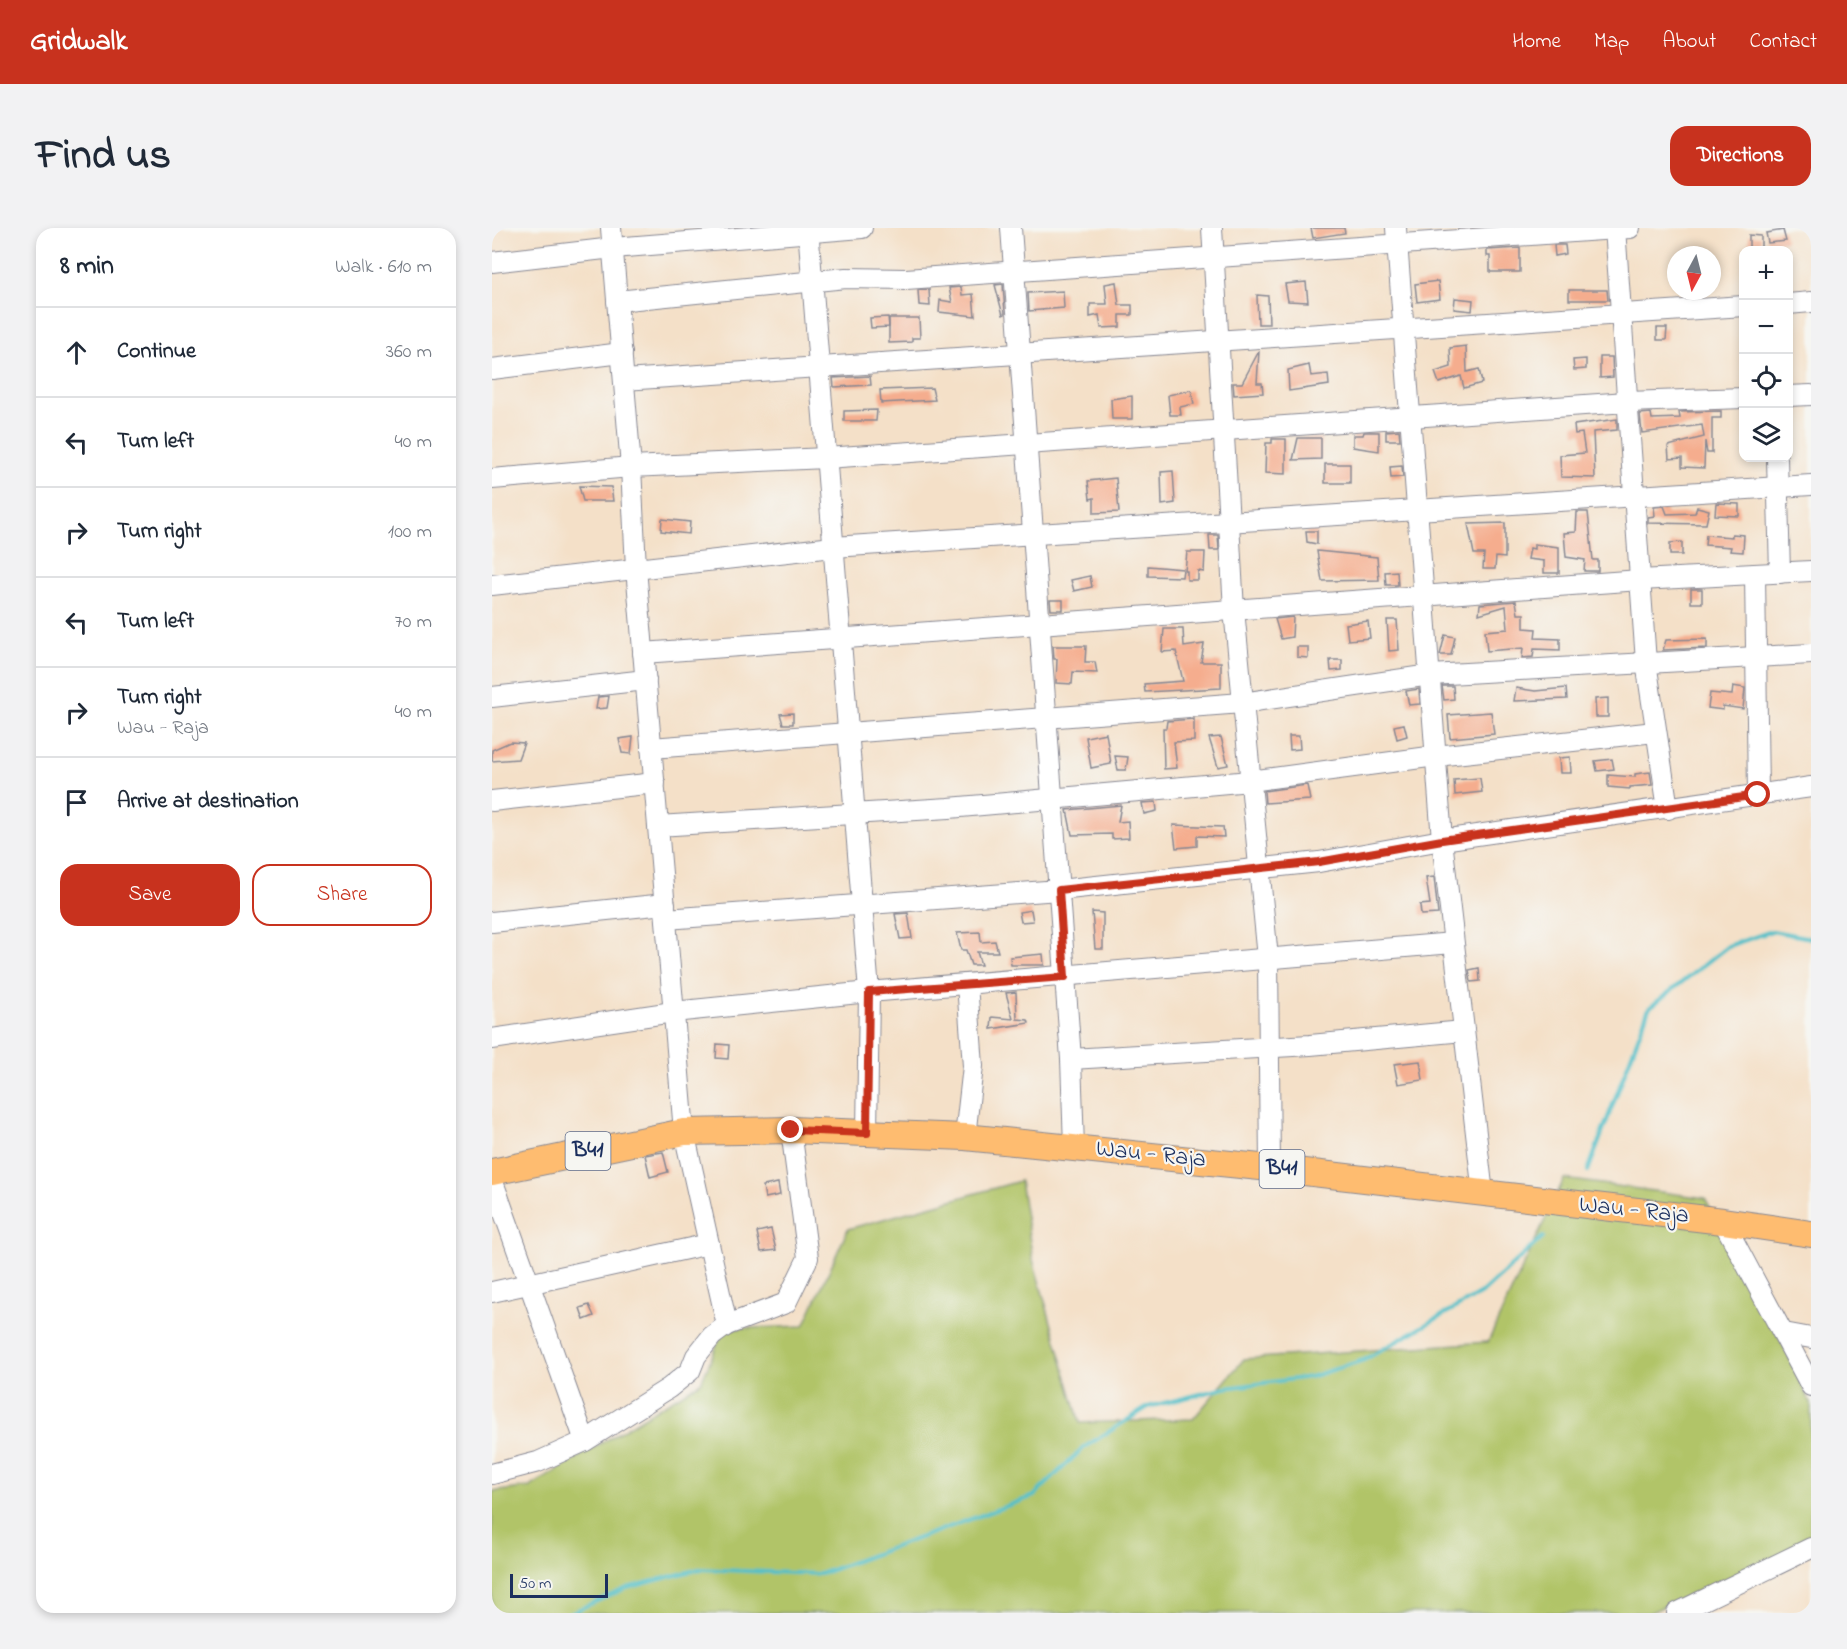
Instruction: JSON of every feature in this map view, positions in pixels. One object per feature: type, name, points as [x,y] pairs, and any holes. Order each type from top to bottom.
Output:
[{"type":"main road","name":"Wau - Raja","points":[[492,1172],[684,1132],[791,1130],[965,1137],[1270,1168],[1723,1221],[1811,1234]]},
{"type":"street","points":[[611,228],[631,467],[636,568],[684,1132],[727,1325]]},
{"type":"street","points":[[492,262],[808,230],[862,228]]},
{"type":"street","points":[[1011,228],[1071,1059],[1074,1147]]},
{"type":"street","points":[[1212,228],[1216,340],[1234,610],[1258,868],[1269,958],[1270,1168]]},
{"type":"street","points":[[1615,228],[1646,662],[1668,809]]},
{"type":"street","points":[[617,302],[846,278],[906,279],[1014,272],[1214,256],[1397,236],[1630,228]]},
{"type":"street","points":[[808,230],[869,992],[867,1133]]},
{"type":"street","points":[[1397,236],[1442,840],[1483,1194]]},
{"type":"street","points":[[1793,303],[1811,302]]},
{"type":"street","points":[[624,380],[1739,306]]},
{"type":"street","points":[[492,369],[622,353]]},
{"type":"street","points":[[1793,396],[1811,395]]},
{"type":"street","points":[[492,479],[631,467],[826,458],[1627,402],[1739,398]]},
{"type":"street","points":[[1777,462],[1780,573]]},
{"type":"street","points":[[492,585],[833,547],[1777,488],[1811,484]]},
{"type":"street","points":[[643,653],[1640,580],[1811,571]]},
{"type":"street","points":[[1755,574],[1758,795]]},
{"type":"street","points":[[651,748],[1242,703],[1430,675],[1811,654]]},
{"type":"street","points":[[492,697],[646,680]]},
{"type":"street","points":[[658,826],[1052,799],[1250,780],[1436,756],[1655,732]]},
{"type":"street","points":[[492,801],[654,783]]},
{"type":"street","points":[[492,922],[665,911],[861,905],[1059,890],[1319,862],[1442,840],[1811,788]]},
{"type":"street","points":[[492,1039],[673,1012],[869,992],[1453,943]]},
{"type":"street","points":[[965,1137],[973,1066],[967,984]]},
{"type":"street","points":[[1071,1059],[1270,1047],[1464,1031]]},
{"type":"street","points":[[492,1474],[538,1462],[585,1441],[669,1388],[690,1371],[696,1356],[712,1335],[727,1325],[786,1303],[808,1258],[791,1130]]},
{"type":"street","points":[[492,1179],[585,1441]]},
{"type":"street","points":[[1723,1221],[1811,1386]]},
{"type":"street","points":[[492,1292],[709,1244]]},
{"type":"street","points":[[1784,1333],[1811,1338]]},
{"type":"street","points":[[1677,1613],[1811,1548]]},
{"type":"green space","points":[[1564,1179],[1705,1198],[1784,1347],[1811,1405],[1811,1541],[1649,1613],[492,1613],[492,1492],[530,1487],[701,1382],[724,1329],[804,1326],[848,1229],[1020,1181],[1033,1260],[1080,1423],[1193,1419],[1244,1359],[1488,1342]]},
{"type":"building","points":[[1311,228],[1344,228],[1345,233],[1313,238]]},
{"type":"building","points":[[1783,230],[1786,241],[1768,243],[1766,233]]},
{"type":"building","points":[[1749,235],[1761,236],[1761,246],[1749,246]]},
{"type":"building","points":[[1554,245],[1565,245],[1566,254],[1555,256]]},
{"type":"building","points":[[1520,248],[1520,272],[1490,272],[1490,256],[1487,256],[1487,250]]},
{"type":"building","points":[[1438,281],[1440,299],[1417,302],[1415,284]]},
{"type":"building","points":[[1116,282],[1119,305],[1132,305],[1132,315],[1120,315],[1120,327],[1101,328],[1099,315],[1090,317],[1090,304],[1107,304],[1105,284]]},
{"type":"building","points":[[1306,282],[1308,302],[1288,301],[1285,284]]},
{"type":"building","points":[[1003,284],[1005,314],[1003,315],[995,285]]},
{"type":"building","points":[[961,287],[962,295],[973,294],[975,316],[939,312],[940,300],[952,302],[949,288]]},
{"type":"building","points":[[929,289],[930,306],[919,305],[918,290]]},
{"type":"building","points":[[1569,290],[1607,290],[1608,300],[1569,300]]},
{"type":"building","points":[[1063,291],[1064,308],[1029,311],[1028,293]]},
{"type":"building","points":[[1257,295],[1268,296],[1269,324],[1258,324]]},
{"type":"building","points":[[1455,298],[1473,300],[1472,311],[1454,309]]},
{"type":"building","points":[[888,317],[889,327],[871,328],[870,318]]},
{"type":"building","points":[[889,318],[919,318],[920,338],[912,338],[912,342],[889,343]]},
{"type":"building","points":[[1657,328],[1667,328],[1666,340],[1657,340]]},
{"type":"building","points":[[1466,346],[1467,372],[1479,369],[1482,383],[1464,388],[1461,376],[1439,383],[1435,372],[1451,367],[1450,348]]},
{"type":"building","points":[[1259,351],[1257,383],[1262,383],[1263,393],[1234,395],[1233,383],[1242,383]]},
{"type":"building","points":[[1600,357],[1612,357],[1613,377],[1600,378]]},
{"type":"building","points":[[1586,359],[1586,369],[1574,370],[1573,360]]},
{"type":"building","points":[[1309,365],[1311,376],[1328,374],[1329,385],[1289,391],[1288,370]]},
{"type":"building","points":[[870,376],[871,385],[834,387],[833,378]]},
{"type":"building","points":[[932,388],[935,400],[881,403],[880,390]]},
{"type":"building","points":[[1191,390],[1194,404],[1180,407],[1181,415],[1170,415],[1168,395]]},
{"type":"building","points":[[1132,396],[1132,419],[1112,419],[1111,399]]},
{"type":"building","points":[[877,410],[876,421],[844,421],[844,411]]},
{"type":"building","points":[[1721,411],[1721,418],[1712,418],[1712,453],[1707,453],[1705,441],[1704,468],[1682,467],[1682,458],[1669,459],[1668,446],[1704,437],[1702,425],[1642,433],[1640,414],[1651,413],[1652,419],[1680,418],[1679,412]]},
{"type":"building","points":[[1617,419],[1617,430],[1593,432],[1595,478],[1561,477],[1560,455],[1585,453],[1582,433],[1575,434],[1574,425]]},
{"type":"building","points":[[1399,430],[1400,440],[1386,440],[1386,431]]},
{"type":"building","points":[[1364,432],[1379,432],[1379,451],[1353,447],[1353,435],[1363,435]]},
{"type":"building","points":[[1298,438],[1321,438],[1321,459],[1293,460]]},
{"type":"building","points":[[1272,439],[1286,439],[1286,474],[1265,473],[1266,443],[1272,443]]},
{"type":"building","points":[[1325,464],[1350,464],[1350,483],[1325,483]]},
{"type":"building","points":[[1402,466],[1403,477],[1391,478],[1390,467]]},
{"type":"building","points":[[1173,471],[1175,503],[1162,505],[1161,472]]},
{"type":"building","points":[[1116,478],[1119,512],[1094,513],[1094,498],[1090,499],[1088,481]]},
{"type":"building","points":[[579,486],[611,487],[613,501],[583,501]]},
{"type":"building","points":[[1716,503],[1739,504],[1739,516],[1715,515]]},
{"type":"building","points":[[1664,506],[1667,514],[1695,513],[1697,507],[1709,510],[1706,524],[1648,523],[1648,517],[1655,516],[1654,507]]},
{"type":"building","points":[[1577,512],[1588,512],[1593,560],[1598,560],[1598,571],[1584,571],[1585,560],[1566,557],[1564,533],[1576,532]]},
{"type":"building","points":[[662,519],[690,522],[689,534],[661,531]]},
{"type":"building","points":[[1505,523],[1505,558],[1496,557],[1495,569],[1483,569],[1484,554],[1474,554],[1468,524]]},
{"type":"building","points":[[1306,531],[1317,531],[1317,544],[1307,542]]},
{"type":"building","points":[[1732,534],[1744,535],[1743,552],[1730,551],[1731,547],[1705,545],[1706,535],[1732,537]]},
{"type":"building","points":[[1209,535],[1218,535],[1219,550],[1210,550]]},
{"type":"building","points":[[1682,542],[1682,555],[1670,555],[1670,543]]},
{"type":"building","points":[[1534,544],[1559,547],[1559,573],[1544,573],[1544,561],[1528,559],[1530,548],[1534,549]]},
{"type":"building","points":[[1317,551],[1377,557],[1379,580],[1322,581]]},
{"type":"building","points":[[1187,552],[1205,552],[1204,572],[1198,571],[1198,580],[1187,580],[1187,571],[1185,571]]},
{"type":"building","points":[[1148,566],[1183,569],[1182,577],[1148,576]]},
{"type":"building","points":[[1397,571],[1398,585],[1386,585],[1385,572]]},
{"type":"building","points":[[1090,576],[1092,587],[1074,591],[1071,580]]},
{"type":"building","points":[[1691,589],[1702,589],[1702,603],[1691,603]]},
{"type":"building","points":[[1050,600],[1063,600],[1063,610],[1051,610]]},
{"type":"building","points":[[1516,601],[1518,614],[1524,614],[1524,628],[1536,629],[1535,638],[1560,639],[1560,650],[1534,649],[1533,657],[1522,658],[1523,648],[1487,651],[1485,631],[1508,629],[1506,606],[1479,614],[1480,604]]},
{"type":"building","points":[[1293,617],[1292,637],[1281,639],[1275,619]]},
{"type":"building","points":[[1387,620],[1397,620],[1399,650],[1389,651]]},
{"type":"building","points":[[1368,621],[1370,638],[1348,640],[1346,624]]},
{"type":"building","points":[[1164,629],[1183,629],[1184,647],[1204,644],[1201,662],[1221,662],[1221,688],[1145,692],[1144,684],[1183,681],[1176,651],[1162,652]]},
{"type":"building","points":[[1445,635],[1455,637],[1451,655],[1440,655]]},
{"type":"building","points":[[1707,639],[1707,648],[1663,650],[1666,640]]},
{"type":"building","points":[[1053,646],[1086,646],[1085,662],[1095,662],[1097,673],[1073,672],[1072,684],[1056,683],[1057,659],[1054,659]]},
{"type":"building","points":[[1297,647],[1308,647],[1308,658],[1297,657]]},
{"type":"building","points":[[1330,660],[1342,660],[1342,670],[1331,671]]},
{"type":"building","points":[[1442,686],[1453,686],[1454,699],[1444,700]]},
{"type":"building","points":[[1733,686],[1745,688],[1743,709],[1723,706],[1723,710],[1708,708],[1710,693],[1732,695]]},
{"type":"building","points":[[1516,688],[1535,691],[1566,688],[1567,699],[1514,701]]},
{"type":"building","points":[[1419,689],[1420,704],[1409,705],[1406,691]]},
{"type":"building","points":[[609,696],[607,708],[596,709],[598,697]]},
{"type":"building","points":[[1608,698],[1608,717],[1596,717],[1595,699]]},
{"type":"building","points":[[1491,712],[1494,734],[1450,738],[1448,715]]},
{"type":"building","points":[[793,713],[793,724],[783,724],[780,714]]},
{"type":"building","points":[[1194,719],[1194,741],[1174,742],[1177,768],[1164,769],[1163,728],[1166,728],[1167,721]]},
{"type":"building","points":[[1404,724],[1407,736],[1397,739],[1394,726]]},
{"type":"building","points":[[1106,733],[1111,764],[1091,768],[1086,737]]},
{"type":"building","points":[[1289,736],[1299,736],[1300,749],[1290,750]]},
{"type":"building","points":[[633,737],[631,754],[622,753],[619,739]]},
{"type":"building","points":[[1221,737],[1228,765],[1218,767],[1209,738]]},
{"type":"building","points":[[510,742],[524,743],[518,759],[492,761],[492,750]]},
{"type":"building","points":[[1115,756],[1128,757],[1126,770],[1118,770]]},
{"type":"building","points":[[1570,757],[1571,773],[1560,773],[1559,758]]},
{"type":"building","points":[[1612,759],[1614,769],[1597,771],[1595,761]]},
{"type":"building","points":[[1650,772],[1652,785],[1630,787],[1630,789],[1608,787],[1608,775],[1635,777],[1635,774]]},
{"type":"building","points":[[1480,778],[1482,792],[1455,795],[1454,780]]},
{"type":"building","points":[[1307,785],[1310,800],[1265,803],[1264,791]]},
{"type":"building","points":[[1156,802],[1157,811],[1144,814],[1142,803]]},
{"type":"building","points":[[1121,805],[1118,822],[1128,821],[1129,838],[1112,839],[1112,834],[1072,835],[1067,810]]},
{"type":"building","points":[[1173,825],[1223,827],[1224,837],[1197,836],[1197,846],[1176,848]]},
{"type":"building","points":[[1434,877],[1438,914],[1421,915],[1420,905],[1430,904],[1426,878]]},
{"type":"building","points":[[1031,910],[1033,921],[1021,922],[1019,912]]},
{"type":"building","points":[[1092,912],[1103,913],[1103,949],[1095,949]]},
{"type":"building","points":[[908,913],[912,938],[900,939],[895,914]]},
{"type":"building","points":[[980,932],[981,942],[995,941],[998,952],[977,952],[981,965],[971,965],[966,950],[961,950],[957,933]]},
{"type":"building","points":[[1043,954],[1044,965],[1011,965],[1010,957]]},
{"type":"building","points":[[1479,968],[1480,981],[1471,982],[1469,970]]},
{"type":"building","points":[[1016,992],[1017,1019],[1028,1020],[1029,1023],[991,1029],[992,1017],[1013,1019],[1006,993]]},
{"type":"building","points":[[717,1044],[729,1045],[728,1059],[716,1058]]},
{"type":"building","points":[[1420,1061],[1423,1080],[1398,1084],[1394,1064]]},
{"type":"building","points":[[663,1152],[668,1172],[650,1177],[645,1155]]},
{"type":"building","points":[[778,1183],[780,1195],[765,1198],[763,1186]]},
{"type":"building","points":[[771,1229],[776,1250],[761,1252],[757,1232]]},
{"type":"building","points":[[589,1305],[594,1316],[584,1320],[580,1308]]},
{"type":"waterway","points":[[1588,1171],[1649,1008],[1728,946],[1772,931],[1811,938]]},
{"type":"waterway","points":[[570,1613],[627,1588],[699,1569],[820,1574],[1034,1496],[1083,1448],[1148,1407],[1225,1388],[1310,1377],[1364,1360],[1483,1292],[1543,1237]]},
{"type":"route","points":[[791,1130],[867,1133],[869,992],[1065,977],[1059,890],[1319,862],[1442,840],[1758,795]]}]
